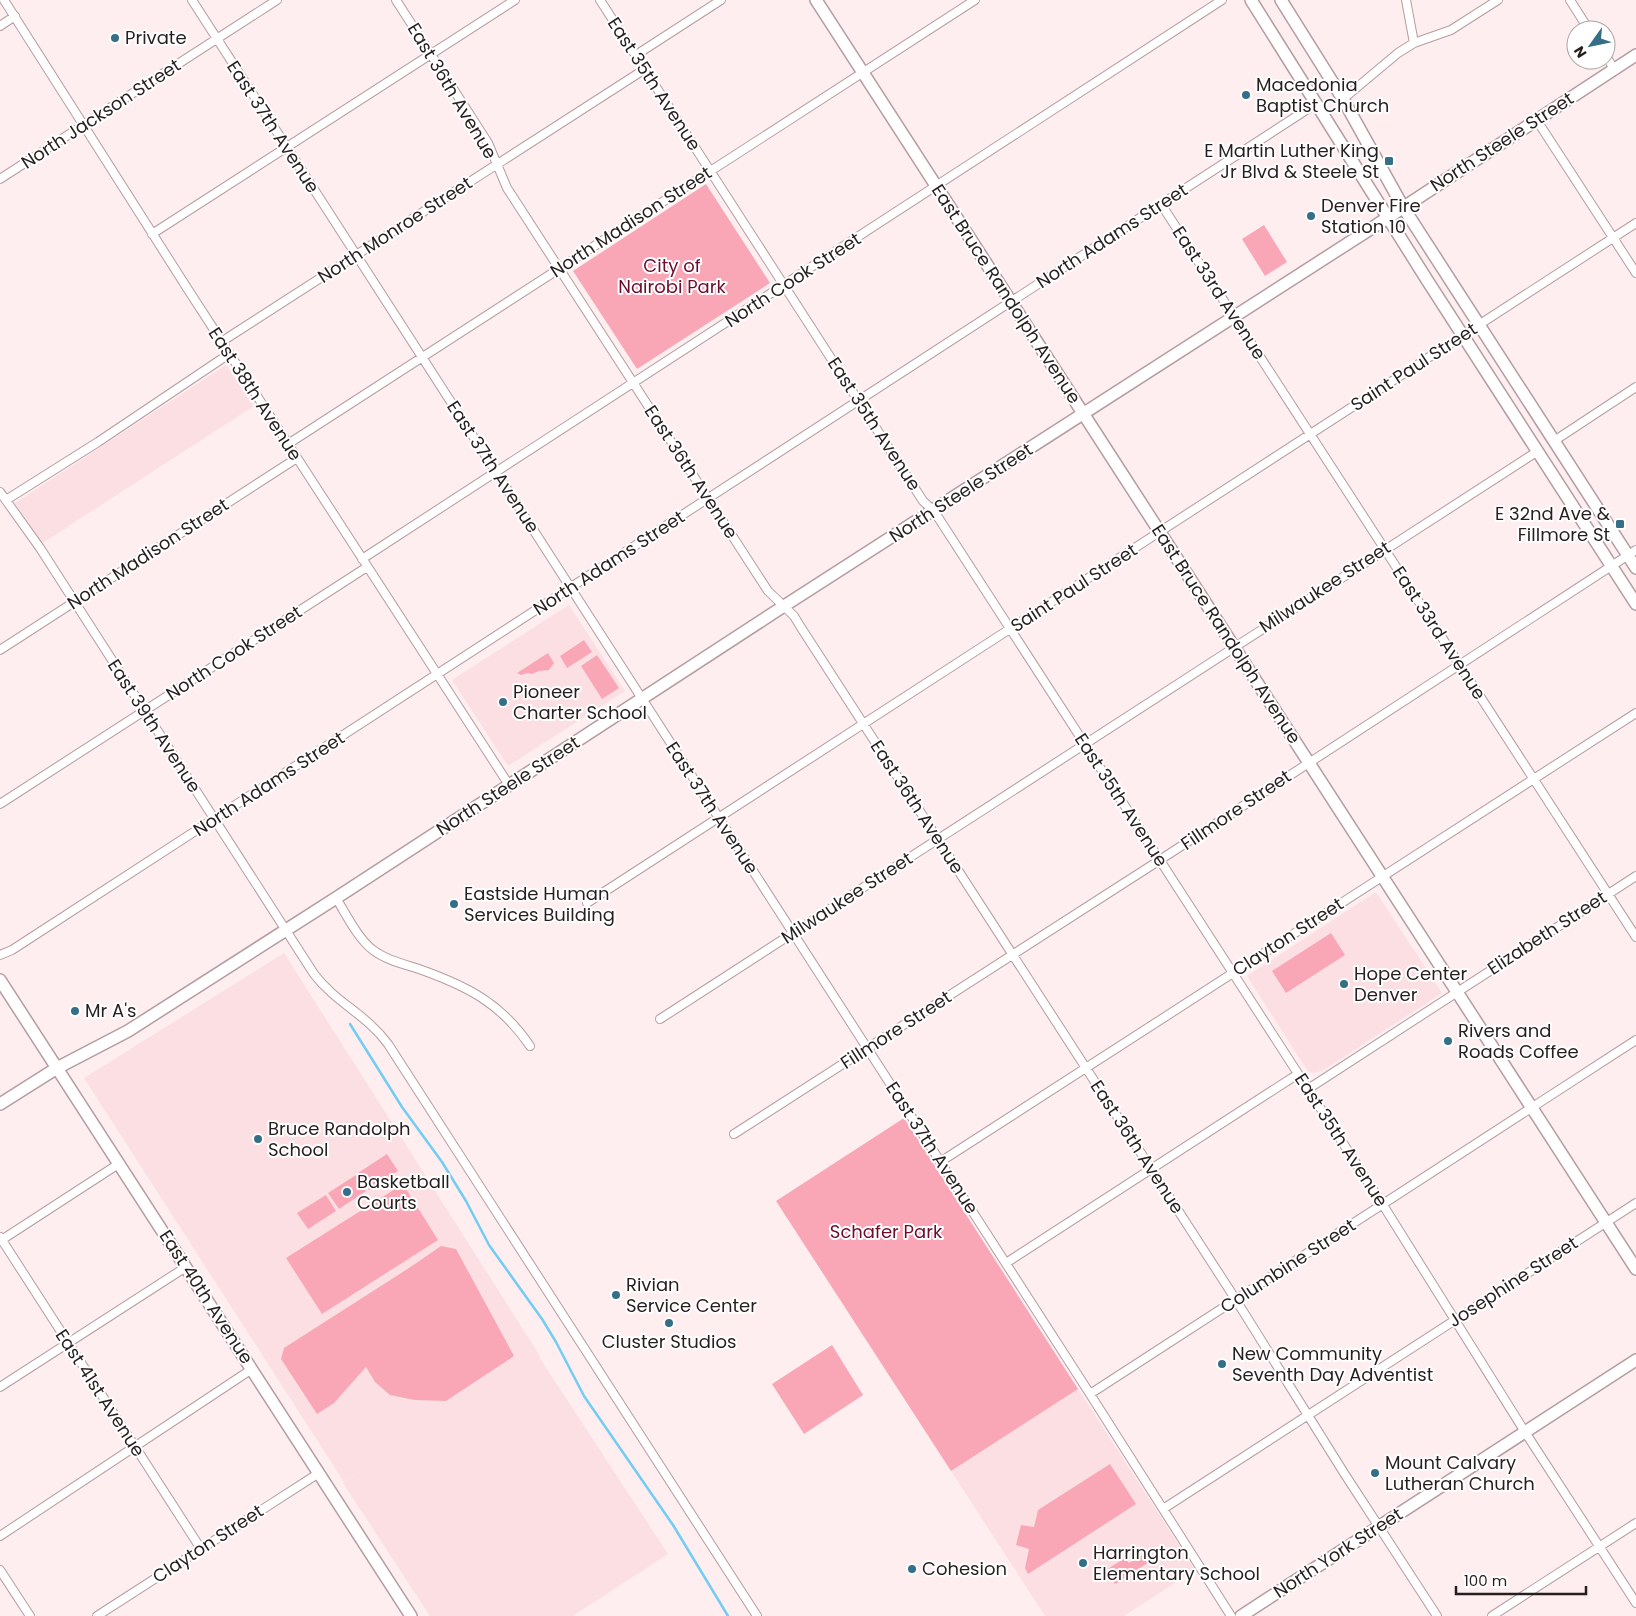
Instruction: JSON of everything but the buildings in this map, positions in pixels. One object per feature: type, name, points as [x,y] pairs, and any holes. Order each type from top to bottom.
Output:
[{"type":"street","name":"East 38th Avenue","points":[[4,0],[221,342],[510,785]]},
{"type":"street","name":"East 37th Avenue","points":[[192,0],[1006,1263],[1231,1616]]},
{"type":"street","name":"North Jackson Street","points":[[0,179],[277,0]]},
{"type":"street","name":"East 36th Avenue","points":[[396,0],[488,143],[507,188],[559,269],[768,591],[784,606],[800,626],[1236,1300],[1436,1616]]},
{"type":"street","points":[[152,234],[515,0]]},
{"type":"street","name":"East 35th Avenue","points":[[600,0],[923,501],[934,511],[1383,1204],[1525,1432],[1636,1603]]},
{"type":"street","points":[[636,55],[721,0]]},
{"type":"street","name":"East Bruce Randolph Avenue","points":[[816,0],[1636,1269]]},
{"type":"street","name":"North Madison Street","points":[[288,444],[974,0]]},
{"type":"street","name":"North Cook Street","points":[[362,559],[1222,0]]},
{"type":"street","points":[[1251,0],[1462,335],[1636,604]]},
{"type":"street","points":[[1281,0],[1347,95],[1404,207],[1554,441],[1632,552],[1636,568]]},
{"type":"street","points":[[1406,0],[1414,43]]},
{"type":"street","points":[[1347,95],[1381,65],[1398,53],[1414,43],[1450,30],[1498,0]]},
{"type":"street","points":[[1570,0],[1583,20]]},
{"type":"street","points":[[0,26],[15,16]]},
{"type":"street","name":"North Steele Street","points":[[1616,68],[1636,55]]},
{"type":"street","name":"North Monroe Street","points":[[221,342],[645,69]]},
{"type":"street","name":"North Steele Street","points":[[0,1104],[58,1068],[128,1031],[336,898],[784,606],[1388,218],[1612,70]]},
{"type":"street","name":"North Adams Street","points":[[0,955],[12,950],[214,820],[1317,103]]},
{"type":"street","points":[[1536,119],[1636,273]]},
{"type":"street","name":"East 33rd Avenue","points":[[1161,204],[1636,937]]},
{"type":"street","name":"Saint Paul Street","points":[[587,903],[1636,223]]},
{"type":"street","points":[[6,500],[98,442],[229,354]]},
{"type":"street","points":[[1554,441],[1636,388]]},
{"type":"street","name":"Milwaukee Street","points":[[660,1019],[1384,548],[1538,451]]},
{"type":"street","name":"North Madison Street","points":[[0,650],[297,458]]},
{"type":"street","name":"East 39th Avenue","points":[[0,492],[74,602],[214,820],[281,932],[326,988],[366,1019],[388,1044],[757,1616]]},
{"type":"street","name":"Fillmore Street","points":[[734,1134],[1160,860],[1632,552]]},
{"type":"street","name":"North Cook Street","points":[[0,804],[367,567]]},
{"type":"street","name":"Clayton Street","points":[[940,1162],[1636,713]]},
{"type":"street","name":"Elizabeth Street","points":[[1308,1089],[1636,876]]},
{"type":"street","points":[[336,898],[365,942],[372,949],[388,958],[444,978],[473,991],[504,1013],[530,1046]]},
{"type":"street","name":"East 40th Avenue","points":[[0,980],[411,1616]]},
{"type":"street","name":"Columbine Street","points":[[1090,1394],[1636,1040]]},
{"type":"street","points":[[1006,1263],[1298,1074]]},
{"type":"street","points":[[1,1239],[120,1163]]},
{"type":"street","name":"Josephine Street","points":[[1163,1509],[1636,1202]]},
{"type":"street","name":"East 41st Avenue","points":[[1,1239],[201,1549]]},
{"type":"street","points":[[0,1387],[186,1266]]},
{"type":"street","name":"North York Street","points":[[1241,1616],[1636,1360]]},
{"type":"street","points":[[0,1536],[252,1369]]},
{"type":"street","name":"Clayton Street","points":[[96,1616],[319,1473]]},
{"type":"street","points":[[1492,1616],[1636,1523]]},
{"type":"street","points":[[0,1570],[30,1616]]},
{"type":"shaded area","points":[[226,365],[254,406],[41,544],[15,503]]},
{"type":"shaded area","points":[[569,605],[625,691],[508,766],[452,680]]},
{"type":"shaded area","name":"Hope Center Denver","points":[[1376,892],[1442,993],[1322,1071],[1312,1073],[1307,1070],[1247,976]]},
{"type":"shaded area","points":[[284,953],[539,1357],[668,1554],[573,1616],[430,1616],[343,1483],[381,1458],[344,1482],[84,1078]]},
{"type":"shaded area","points":[[1078,1389],[1195,1570],[1124,1616],[1045,1616],[951,1471]]},
{"type":"green space","name":"City of Nairobi Park","points":[[706,184],[770,283],[637,369],[573,271]]},
{"type":"green space","points":[[1264,225],[1287,262],[1265,276],[1242,239]]},
{"type":"green space","points":[[584,640],[592,652],[567,668],[560,656]]},
{"type":"green space","points":[[548,653],[554,663],[549,670],[532,674],[521,675],[517,673]]},
{"type":"green space","points":[[597,655],[619,688],[602,699],[581,666]]},
{"type":"green space","points":[[1331,933],[1345,955],[1286,993],[1272,971]]},
{"type":"green space","name":"Schafer Park","points":[[904,1118],[1078,1389],[951,1471],[776,1201]]},
{"type":"green space","points":[[387,1154],[398,1171],[369,1190],[358,1173]]},
{"type":"green space","name":"Basketball Courts","points":[[356,1175],[366,1191],[339,1209],[328,1193]]},
{"type":"green space","points":[[403,1184],[438,1240],[322,1314],[286,1258]]},
{"type":"green space","points":[[326,1195],[336,1211],[308,1229],[297,1213]]},
{"type":"green space","points":[[441,1246],[456,1249],[514,1356],[446,1401],[415,1400],[390,1395],[375,1382],[366,1367],[334,1403],[317,1414],[281,1359],[284,1348]]},
{"type":"green space","points":[[832,1345],[863,1395],[804,1434],[772,1384]]},
{"type":"green space","points":[[1110,1464],[1136,1504],[1028,1574],[1025,1568],[1029,1549],[1016,1545],[1021,1525],[1034,1527],[1038,1510]]},
{"type":"green space","points":[[1144,1554],[1149,1562],[1115,1584],[1106,1570],[1125,1558],[1129,1563]]},
{"type":"waterway","points":[[350,1024],[402,1107],[442,1162],[466,1201],[489,1245],[542,1319],[556,1342],[584,1396],[673,1525],[728,1616]]},
{"type":"place","name":"Private","points":[[115,38]]},
{"type":"place","name":"Macedonia Baptist Church","points":[[1246,95]]},
{"type":"place","name":"E Martin Luther King Jr Blvd & Steele St","points":[[1389,161]]},
{"type":"place","name":"Denver Fire Station 10","points":[[1311,216]]},
{"type":"place","name":"E 32nd Ave & Fillmore St","points":[[1620,524]]},
{"type":"place","name":"Pioneer Charter School","points":[[503,702]]},
{"type":"place","name":"Eastside Human Services Building","points":[[454,904]]},
{"type":"place","name":"Hope Center Denver","points":[[1344,984]]},
{"type":"place","name":"Mr A's","points":[[75,1011]]},
{"type":"place","name":"Rivers and Roads Coffee","points":[[1448,1041]]},
{"type":"place","name":"Bruce Randolph School","points":[[258,1139]]},
{"type":"place","name":"Basketball Courts","points":[[347,1192]]},
{"type":"place","name":"Rivian Service Center","points":[[616,1295]]},
{"type":"place","name":"Cluster Studios","points":[[669,1323]]},
{"type":"place","name":"New Community Seventh Day Adventist","points":[[1222,1364]]},
{"type":"place","name":"Mount Calvary Lutheran Church","points":[[1375,1473]]},
{"type":"place","name":"Harrington Elementary School","points":[[1083,1563]]},
{"type":"place","name":"Cohesion","points":[[912,1569]]}]
